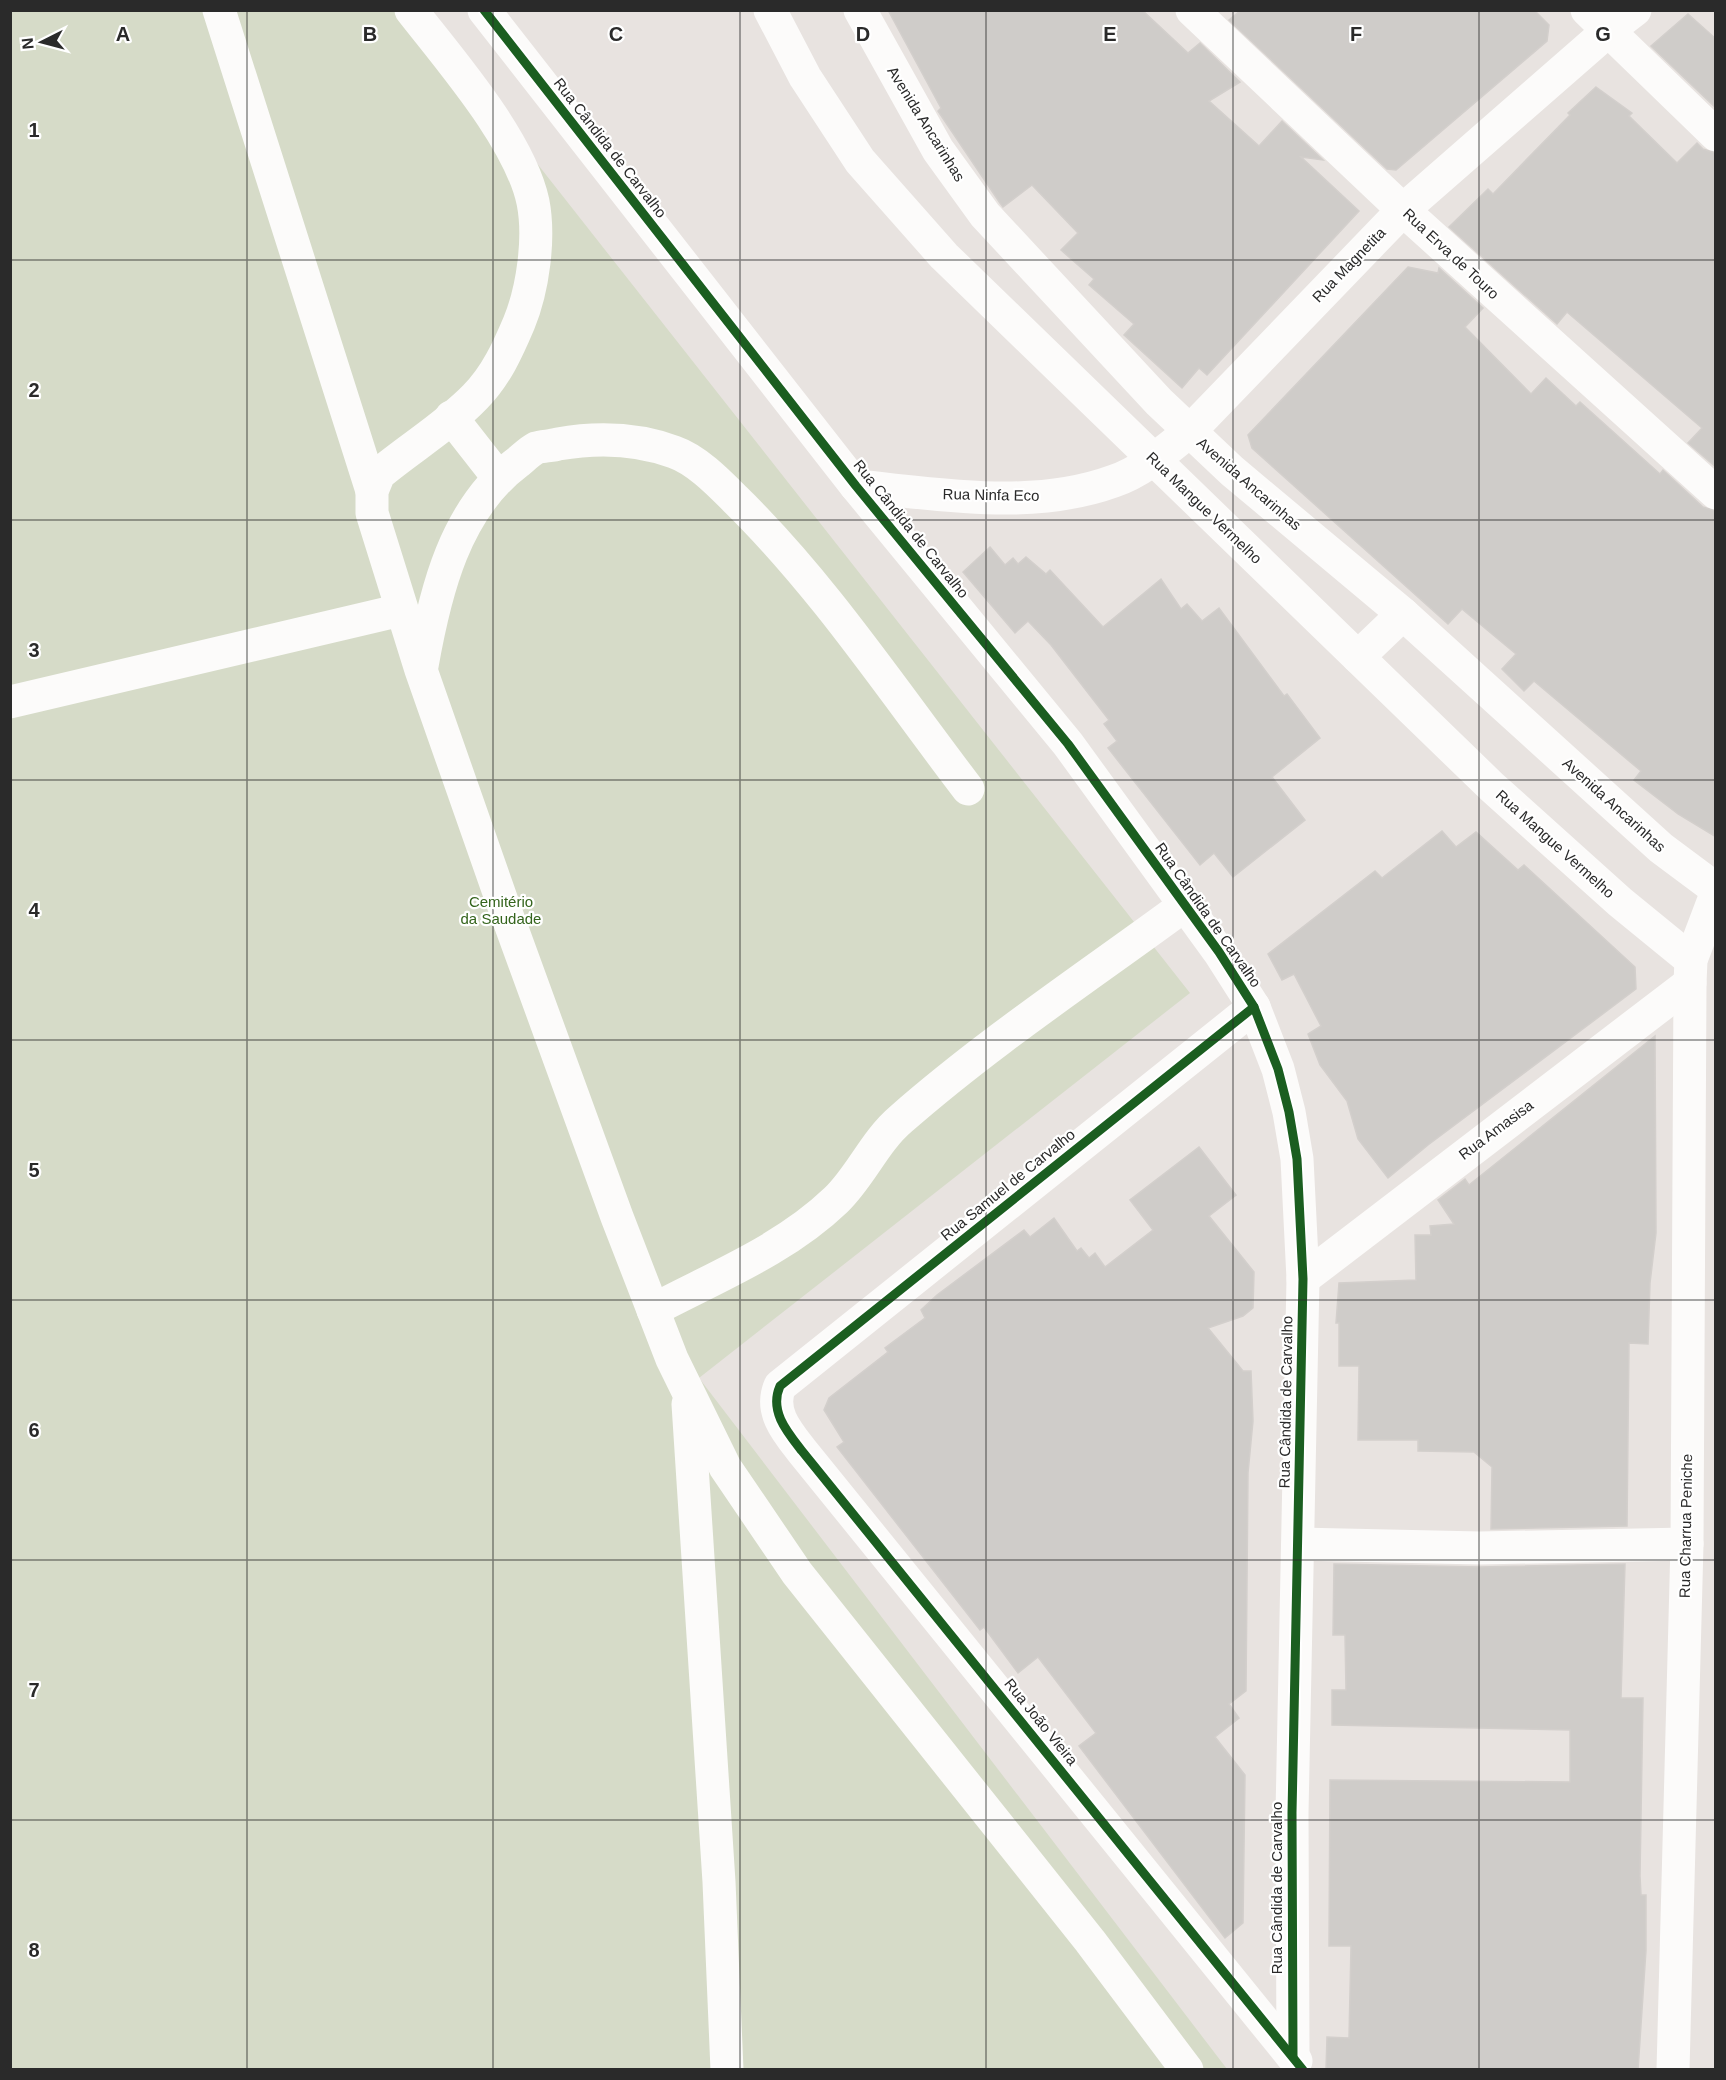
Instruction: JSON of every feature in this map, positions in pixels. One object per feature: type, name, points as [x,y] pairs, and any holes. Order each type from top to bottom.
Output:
[{"type":"street","points":[[219,10],[372,490],[372,513],[421,670],[503,904],[653,1310],[687,1392],[725,1467],[797,1573],[1068,1913],[1187,2070]]},
{"type":"street","points":[[372,490],[379,474],[476,397],[505,356],[526,305],[535,258],[533,202],[511,147],[459,72],[411,10]]},
{"type":"street","name":"Rua Cândida de Carvalho","points":[[484,10],[856,486],[1068,744],[1219,952],[1254,1007],[1278,1069],[1289,1112],[1299,1191],[1303,1279],[1292,1824],[1298,2063]]},
{"type":"street","name":"Rua Mangue Vermelho","points":[[770,10],[805,77],[860,161],[944,256],[1492,788],[1620,902],[1690,971]]},
{"type":"street","name":"Avenida Ancarinhas","points":[[860,10],[938,150],[985,215],[1068,307],[1190,431],[1311,538],[1403,614],[1661,848],[1716,889]]},
{"type":"street","name":"Rua Erva de Touro","points":[[1192,10],[1403,210],[1716,493]]},
{"type":"street","name":"Rua Magnetita","points":[[1155,460],[1190,431],[1403,210],[1598,20],[1635,10]]},
{"type":"street","points":[[1598,20],[1716,135]]},
{"type":"street","points":[[451,417],[498,477]]},
{"type":"street","points":[[421,670],[432,607],[447,561],[480,501],[498,477],[536,448],[589,439],[629,440],[676,452],[716,480],[764,528],[818,590],[968,789]]},
{"type":"street","name":"Rua Ninfa Eco","points":[[856,486],[992,498],[1044,496],[1084,490],[1116,481],[1155,460]]},
{"type":"street","points":[[10,702],[401,610]]},
{"type":"street","points":[[1358,657],[1403,614]]},
{"type":"street","points":[[1690,971],[1716,894]]},
{"type":"street","points":[[653,1310],[739,1268],[821,1212],[852,1182],[874,1148],[900,1119],[973,1061],[1185,905]]},
{"type":"street","name":"Rua Amasisa","points":[[1303,1279],[1690,971]]},
{"type":"street","name":"Rua Charrua Peniche","points":[[1673,2070],[1687,1544],[1690,971]]},
{"type":"street","name":"Rua Samuel de Carvalho","points":[[780,1386],[1254,1007]]},
{"type":"street","name":"Rua João Vieira","points":[[780,1386],[776,1403],[779,1419],[802,1451],[1298,2063]]},
{"type":"street","points":[[687,1392],[719,1882],[727,2070]]},
{"type":"street","points":[[1299,1544],[1480,1548],[1687,1544]]},
{"type":"green space","name":"Cemitério da Saudade","points":[[11,11],[417,11],[1190,993],[699,1378],[1227,2069],[11,2070]]},
{"type":"building","points":[[888,10],[1142,10],[1188,53],[1200,43],[1240,82],[1209,101],[1259,146],[1282,121],[1323,160],[1301,157],[1359,211],[1207,375],[1199,368],[1182,388],[1124,335],[1134,324],[1089,285],[1094,279],[1061,250],[1078,233],[1032,185],[1003,207],[938,111],[941,108]]},
{"type":"building","points":[[1241,10],[1534,10],[1549,25],[1547,41],[1396,170],[1387,169],[1229,20]]},
{"type":"building","points":[[1688,14],[1716,39],[1716,108],[1651,46]]},
{"type":"building","points":[[1596,87],[1632,113],[1629,116],[1677,163],[1697,143],[1703,149],[1716,153],[1716,467],[1688,443],[1702,428],[1567,312],[1557,324],[1449,227],[1488,189],[1493,194],[1570,115],[1568,113]]},
{"type":"building","points":[[1408,267],[1438,273],[1439,268],[1483,308],[1465,327],[1531,394],[1546,378],[1576,406],[1580,402],[1660,474],[1663,470],[1703,507],[1716,511],[1716,837],[1678,814],[1634,780],[1641,771],[1534,681],[1524,691],[1502,669],[1516,654],[1462,609],[1448,624],[1252,448],[1248,435]]},
{"type":"building","points":[[990,547],[1005,565],[1013,558],[1018,564],[1026,557],[1046,574],[1050,570],[1103,627],[1161,579],[1181,609],[1187,604],[1202,621],[1219,608],[1284,696],[1287,694],[1320,738],[1272,777],[1305,820],[1233,877],[1214,853],[1200,865],[1108,748],[1117,741],[1104,724],[1109,720],[1051,645],[1028,621],[1015,633],[963,572]]},
{"type":"building","points":[[1442,831],[1456,847],[1476,832],[1518,870],[1524,865],[1635,967],[1636,989],[1428,1145],[1388,1178],[1358,1139],[1347,1101],[1320,1065],[1308,1034],[1321,1026],[1294,974],[1282,980],[1268,954],[1375,871],[1382,878]]},
{"type":"building","points":[[1655,1036],[1656,1233],[1650,1283],[1648,1344],[1629,1343],[1627,1526],[1491,1529],[1492,1467],[1474,1452],[1418,1451],[1418,1440],[1358,1440],[1359,1366],[1339,1366],[1339,1323],[1336,1323],[1339,1283],[1416,1280],[1415,1235],[1431,1235],[1430,1226],[1454,1224],[1438,1200],[1465,1179],[1469,1185]]},
{"type":"building","points":[[1199,1147],[1236,1195],[1209,1216],[1254,1272],[1253,1308],[1243,1316],[1208,1328],[1243,1371],[1251,1371],[1253,1421],[1248,1473],[1246,1691],[1229,1704],[1239,1718],[1215,1737],[1245,1775],[1243,1923],[1225,1938],[1079,1746],[1096,1733],[1038,1657],[1018,1673],[984,1627],[980,1630],[837,1447],[844,1442],[824,1410],[829,1398],[888,1352],[885,1348],[925,1318],[921,1310],[937,1295],[1024,1230],[1030,1237],[1054,1218],[1077,1251],[1081,1248],[1089,1258],[1095,1253],[1105,1267],[1153,1230],[1130,1200]]},
{"type":"building","points":[[1334,1564],[1480,1567],[1625,1564],[1621,1698],[1643,1698],[1640,1876],[1641,1895],[1646,1895],[1646,1950],[1638,2070],[1326,2070],[1327,2037],[1349,2038],[1351,1946],[1329,1946],[1330,1780],[1570,1782],[1570,1730],[1332,1725],[1332,1690],[1346,1690],[1345,1635],[1333,1635]]},
{"type":"cycle path","points":[[484,10],[856,486],[1068,744],[1219,952],[1254,1007],[1278,1069],[1289,1112],[1297,1159],[1303,1279],[1292,1813],[1293,2056]]},
{"type":"cycle path","points":[[1254,1007],[780,1386],[777,1404],[781,1421],[802,1451],[1303,2070]]}]
